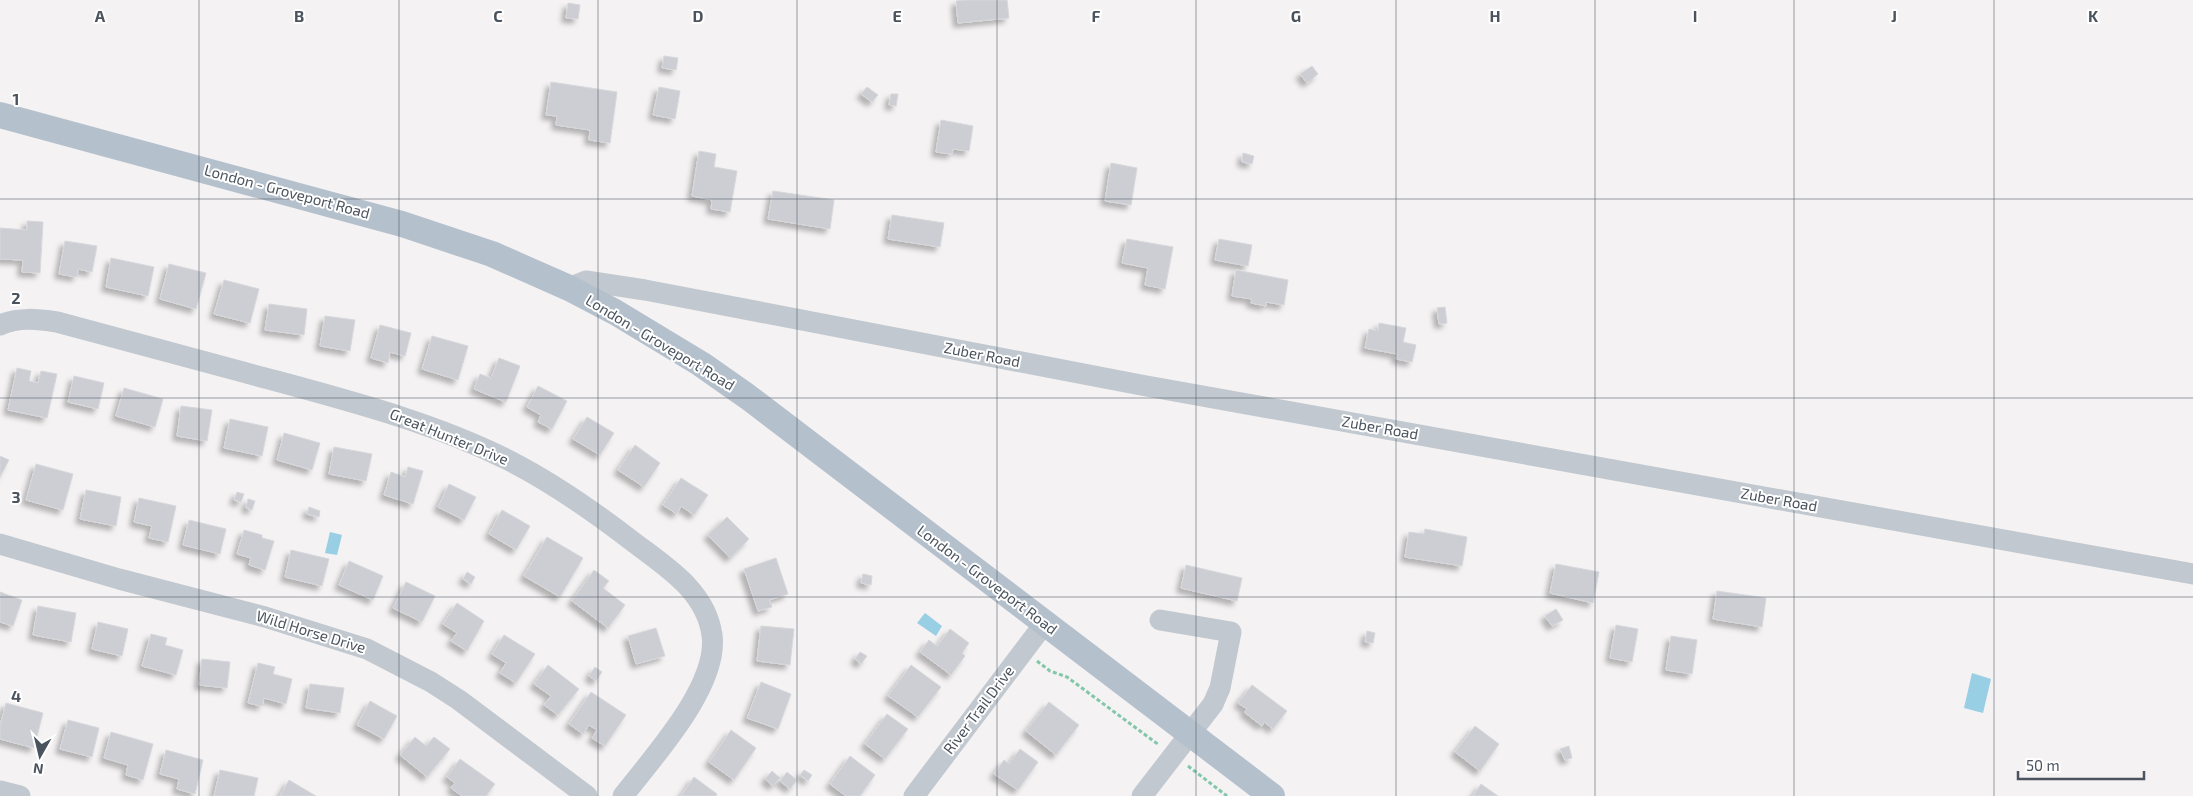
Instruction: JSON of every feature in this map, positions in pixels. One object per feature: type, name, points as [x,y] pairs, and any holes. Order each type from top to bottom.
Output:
[{"type":"main road","name":"London - Groveport Road","points":[[0,115],[402,224],[492,254],[569,288],[615,312],[701,364],[756,403],[1272,796]]},
{"type":"street","name":"Zuber Road","points":[[569,288],[586,281],[645,290],[1141,386],[2193,574]]},
{"type":"street","name":"Great Hunter Drive","points":[[0,325],[33,318],[57,322],[377,409],[444,432],[510,461],[571,496],[676,574],[696,596],[705,612],[712,635],[712,660],[704,684],[692,705],[623,796]]},
{"type":"street","name":"Wild Horse Drive","points":[[0,544],[118,579],[265,617],[367,649],[401,665],[459,700],[587,796]]},
{"type":"street","points":[[1143,796],[1213,704],[1220,688],[1231,632],[1160,620]]},
{"type":"street","name":"River Trail Drive","points":[[914,796],[1044,624]]},
{"type":"street","points":[[0,790],[20,796]]},
{"type":"path","points":[[1024,651],[1050,671],[1067,677],[1227,796]]},
{"type":"water","points":[[330,532],[342,535],[337,555],[325,553]]},
{"type":"water","points":[[925,613],[942,626],[936,636],[917,623]]},
{"type":"water","points":[[1972,673],[1991,679],[1983,713],[1964,708]]},
{"type":"building","points":[[1007,0],[1009,18],[958,23],[956,1]]},
{"type":"building","points":[[568,3],[580,5],[578,19],[566,18]]},
{"type":"building","points":[[664,56],[678,58],[676,70],[662,68]]},
{"type":"building","points":[[1312,66],[1318,74],[1307,83],[1300,74]]},
{"type":"building","points":[[551,82],[617,92],[610,143],[589,140],[590,130],[556,125],[557,116],[546,115]]},
{"type":"building","points":[[659,87],[680,91],[675,119],[653,115]]},
{"type":"building","points":[[867,87],[878,95],[872,102],[861,94]]},
{"type":"building","points":[[891,94],[898,94],[896,106],[889,105]]},
{"type":"building","points":[[941,120],[973,126],[969,151],[953,149],[952,154],[936,152]]},
{"type":"building","points":[[699,151],[716,154],[714,167],[737,171],[730,212],[711,209],[712,200],[692,196]]},
{"type":"building","points":[[1243,153],[1254,156],[1252,164],[1242,162]]},
{"type":"building","points":[[1111,163],[1137,168],[1131,205],[1105,201]]},
{"type":"building","points":[[773,191],[834,200],[830,229],[768,219]]},
{"type":"building","points":[[892,215],[944,223],[940,247],[888,239]]},
{"type":"building","points":[[27,221],[43,222],[40,273],[22,272],[23,260],[0,259],[0,228],[27,230]]},
{"type":"building","points":[[1127,239],[1173,247],[1165,289],[1145,285],[1148,268],[1122,263]]},
{"type":"building","points":[[1219,239],[1252,245],[1248,266],[1215,260]]},
{"type":"building","points":[[65,241],[97,246],[92,272],[78,269],[77,277],[59,274]]},
{"type":"building","points":[[111,258],[154,267],[148,296],[106,287]]},
{"type":"building","points":[[169,264],[206,273],[196,309],[160,299]]},
{"type":"building","points":[[1236,270],[1288,280],[1284,305],[1266,302],[1266,306],[1251,303],[1252,299],[1232,296]]},
{"type":"building","points":[[224,280],[259,289],[250,323],[214,314]]},
{"type":"building","points":[[269,304],[307,309],[304,335],[265,330]]},
{"type":"building","points":[[1445,307],[1447,323],[1439,324],[1437,308]]},
{"type":"building","points":[[325,316],[355,320],[350,351],[320,346]]},
{"type":"building","points":[[1379,323],[1406,328],[1403,342],[1416,345],[1412,362],[1396,359],[1397,354],[1365,348],[1369,329],[1378,331]]},
{"type":"building","points":[[380,325],[411,333],[405,356],[390,352],[388,363],[371,358]]},
{"type":"building","points":[[432,336],[468,346],[458,380],[422,369]]},
{"type":"building","points":[[499,358],[520,366],[506,402],[474,389],[480,374],[491,378]]},
{"type":"building","points":[[17,368],[31,371],[29,381],[38,383],[41,371],[57,374],[47,418],[8,410]]},
{"type":"building","points":[[74,376],[104,383],[98,409],[68,402]]},
{"type":"building","points":[[538,386],[567,401],[552,429],[538,422],[541,415],[527,407]]},
{"type":"building","points":[[124,388],[163,399],[155,427],[116,416]]},
{"type":"building","points":[[181,406],[212,410],[207,441],[177,436]]},
{"type":"building","points":[[587,417],[614,433],[600,455],[573,439]]},
{"type":"building","points":[[230,419],[268,427],[262,456],[224,448]]},
{"type":"building","points":[[284,433],[320,443],[312,470],[277,460]]},
{"type":"building","points":[[635,445],[660,463],[644,487],[618,470]]},
{"type":"building","points":[[334,447],[372,454],[366,481],[329,474]]},
{"type":"building","points":[[0,456],[9,460],[0,477]]},
{"type":"building","points":[[36,464],[73,474],[63,510],[26,500]]},
{"type":"building","points":[[408,467],[423,471],[413,504],[384,495],[391,472],[405,477]]},
{"type":"building","points":[[681,478],[708,495],[694,515],[681,506],[677,514],[663,505]]},
{"type":"building","points":[[449,484],[476,497],[464,520],[438,507]]},
{"type":"building","points":[[86,490],[121,497],[116,526],[80,519]]},
{"type":"building","points":[[237,492],[244,494],[241,502],[234,500]]},
{"type":"building","points":[[139,498],[176,506],[168,542],[149,538],[152,526],[134,522]]},
{"type":"building","points":[[248,499],[255,501],[252,510],[246,508]]},
{"type":"building","points":[[309,507],[320,511],[319,517],[307,514]]},
{"type":"building","points":[[502,510],[530,526],[516,550],[489,534]]},
{"type":"building","points":[[727,517],[749,539],[730,558],[708,535]]},
{"type":"building","points":[[189,520],[226,529],[220,554],[183,545]]},
{"type":"building","points":[[1425,529],[1467,537],[1462,566],[1405,557],[1409,532],[1424,534]]},
{"type":"building","points":[[244,530],[262,535],[262,538],[274,541],[265,570],[249,565],[251,558],[237,554]]},
{"type":"building","points":[[547,537],[583,558],[560,597],[524,576]]},
{"type":"building","points":[[291,550],[329,559],[322,586],[285,577]]},
{"type":"building","points":[[776,558],[788,594],[769,600],[772,607],[758,611],[744,569]]},
{"type":"building","points":[[349,561],[383,576],[373,600],[339,585]]},
{"type":"building","points":[[1556,564],[1599,572],[1593,603],[1550,593]]},
{"type":"building","points":[[1186,565],[1242,578],[1237,601],[1181,588]]},
{"type":"building","points":[[594,570],[609,581],[603,588],[625,605],[608,628],[572,601]]},
{"type":"building","points":[[467,572],[475,577],[471,584],[463,579]]},
{"type":"building","points":[[863,574],[872,576],[871,585],[861,583]]},
{"type":"building","points":[[406,582],[435,596],[422,622],[393,608]]},
{"type":"building","points":[[1717,591],[1766,598],[1762,627],[1713,619]]},
{"type":"building","points":[[0,592],[22,600],[13,626],[0,622]]},
{"type":"building","points":[[457,603],[484,621],[467,651],[451,641],[457,633],[443,624]]},
{"type":"building","points":[[38,606],[76,613],[71,642],[33,635]]},
{"type":"building","points":[[1556,609],[1563,620],[1552,626],[1545,616]]},
{"type":"building","points":[[98,622],[128,629],[122,656],[92,649]]},
{"type":"building","points":[[1616,625],[1638,629],[1632,662],[1610,658]]},
{"type":"building","points":[[761,626],[794,629],[790,665],[757,661]]},
{"type":"building","points":[[656,628],[665,656],[636,664],[628,636]]},
{"type":"building","points":[[950,629],[969,643],[962,653],[965,656],[951,675],[920,652],[929,640],[937,646]]},
{"type":"building","points":[[1367,631],[1375,633],[1373,643],[1365,642]]},
{"type":"building","points":[[151,634],[167,638],[165,645],[183,650],[176,675],[142,666]]},
{"type":"building","points":[[504,635],[535,654],[516,683],[500,673],[506,663],[492,654]]},
{"type":"building","points":[[1671,636],[1697,640],[1692,674],[1666,670]]},
{"type":"building","points":[[860,652],[867,656],[861,664],[855,659]]},
{"type":"building","points":[[202,659],[230,662],[227,688],[199,685]]},
{"type":"building","points":[[258,663],[275,667],[273,674],[292,679],[286,704],[264,698],[262,706],[248,703]]},
{"type":"building","points":[[548,665],[579,689],[558,715],[544,705],[551,696],[534,684]]},
{"type":"building","points":[[911,665],[941,687],[918,717],[888,696]]},
{"type":"building","points":[[595,667],[602,672],[596,681],[589,676]]},
{"type":"building","points":[[761,682],[791,694],[778,729],[747,718]]},
{"type":"building","points":[[310,684],[344,688],[340,713],[306,708]]},
{"type":"building","points":[[1252,685],[1287,711],[1273,729],[1264,722],[1262,726],[1244,712],[1247,709],[1238,703]]},
{"type":"building","points":[[591,692],[626,715],[605,746],[592,738],[597,730],[589,725],[583,734],[569,724]]},
{"type":"building","points":[[370,701],[397,716],[384,739],[357,725]]},
{"type":"building","points":[[1049,702],[1079,725],[1056,755],[1026,731]]},
{"type":"building","points":[[6,703],[43,713],[34,748],[0,739],[0,726]]},
{"type":"building","points":[[887,714],[908,729],[885,759],[865,744]]},
{"type":"building","points":[[68,720],[99,728],[92,757],[60,749]]},
{"type":"building","points":[[1475,726],[1499,744],[1480,771],[1455,752]]},
{"type":"building","points":[[731,730],[756,748],[734,780],[709,762]]},
{"type":"building","points":[[111,732],[153,744],[143,780],[126,775],[128,765],[104,758]]},
{"type":"building","points":[[415,737],[426,746],[434,737],[450,749],[427,777],[400,755]]},
{"type":"building","points":[[1569,746],[1572,758],[1565,760],[1560,749]]},
{"type":"building","points":[[1020,749],[1038,762],[1018,790],[994,774],[1004,760],[1009,764]]},
{"type":"building","points":[[166,750],[203,760],[195,794],[177,789],[179,779],[160,774]]},
{"type":"building","points":[[850,756],[875,775],[860,796],[846,796],[830,784]]},
{"type":"building","points":[[460,759],[495,784],[486,796],[462,796],[451,788],[455,783],[447,777]]},
{"type":"building","points":[[220,770],[258,778],[254,796],[214,796]]},
{"type":"building","points":[[804,770],[812,775],[808,781],[800,775]]},
{"type":"building","points":[[772,771],[780,778],[773,786],[765,779]]},
{"type":"building","points":[[787,772],[797,780],[790,789],[780,781]]},
{"type":"building","points":[[694,777],[717,794],[716,796],[681,796]]},
{"type":"building","points":[[289,780],[316,796],[280,796]]},
{"type":"building","points":[[1481,784],[1498,796],[1473,796]]}]
